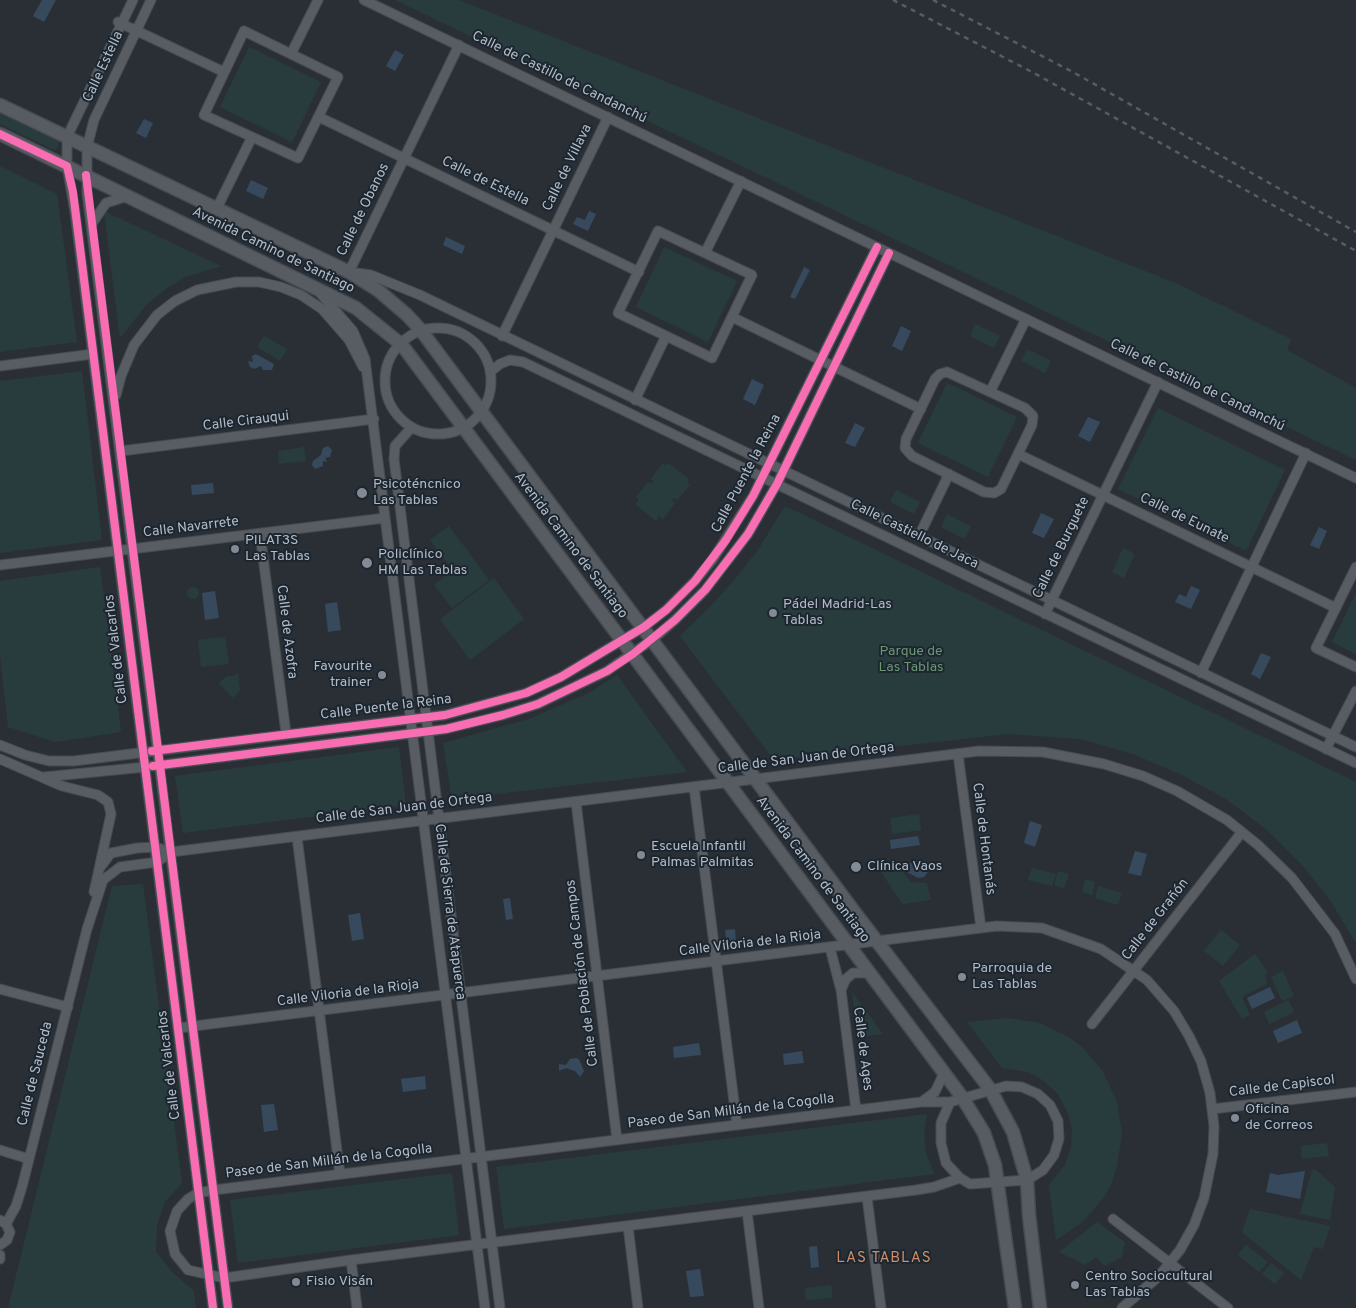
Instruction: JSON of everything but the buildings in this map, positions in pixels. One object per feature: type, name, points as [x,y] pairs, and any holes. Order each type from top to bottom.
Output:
[{"type":"street","name":"Calle Estella","points":[[67,137],[120,23],[133,0]]},
{"type":"street","name":"Calle Estella","points":[[87,147],[94,120],[151,0]]},
{"type":"street","points":[[291,54],[318,0]]},
{"type":"street","name":"Calle de Castillo de Candanchú","points":[[364,0],[1356,478]]},
{"type":"street","points":[[120,23],[224,72]]},
{"type":"street","points":[[244,31],[291,54],[338,77],[298,158],[204,115],[244,31]]},
{"type":"street","name":"Calle de Obanos","points":[[349,272],[459,45]]},
{"type":"street","name":"Avenida Camino de Santiago","points":[[0,105],[349,272],[379,291],[407,315],[420,330],[990,1089],[1013,1132],[1027,1180],[1029,1215],[1040,1308]]},
{"type":"street","name":"Calle de Obanos","points":[[319,117],[404,158]]},
{"type":"street","name":"Calle de Villava","points":[[502,336],[608,117]]},
{"type":"street","name":"Avenida Camino de Santiago","points":[[0,134],[356,308],[402,345],[962,1097],[984,1133],[996,1165],[1015,1308]]},
{"type":"street","name":"Calle de Valcarlos","points":[[67,137],[67,166],[93,354],[213,1308]]},
{"type":"street","name":"Avenida Camino de Santiago","points":[[216,210],[252,137]]},
{"type":"street","name":"Calle de Valcarlos","points":[[87,147],[86,175],[91,225],[159,750],[228,1308]]},
{"type":"street","name":"Calle de Estella","points":[[404,158],[554,231]]},
{"type":"street","points":[[705,253],[741,181]]},
{"type":"street","points":[[91,225],[106,204],[128,196]]},
{"type":"street","name":"Calle de Villava","points":[[554,231],[639,272]]},
{"type":"street","points":[[658,231],[705,253],[752,275],[712,358],[618,314],[658,231]]},
{"type":"street","name":"Calle Puente la Reina","points":[[0,745],[25,755],[49,761],[74,761],[286,733],[445,715],[526,693],[561,677],[644,627],[678,598],[713,559],[726,540],[769,464],[877,246]]},
{"type":"street","name":"Calle Puente la Reina","points":[[44,777],[145,767],[413,733],[494,718],[538,704],[599,675],[633,654],[653,639],[705,590],[748,534],[784,471],[889,253]]},
{"type":"street","name":"Calle Castiello de Jaca","points":[[349,272],[371,275],[398,286],[1356,747]]},
{"type":"street","name":"Calle de Sierra de Atapuerca","points":[[115,403],[121,376],[134,345],[157,315],[175,301],[197,290],[236,282],[259,282],[281,287],[300,295],[322,309],[349,340],[366,372]]},
{"type":"street","name":"Calle de Sierra de Atapuerca","points":[[314,286],[353,331],[365,359],[374,419],[384,518],[412,718],[485,1308]]},
{"type":"street","points":[[732,317],[921,409]]},
{"type":"street","points":[[990,392],[1026,319]]},
{"type":"street","name":"Calle Castiello de Jaca","points":[[420,330],[435,327],[454,329],[470,326],[502,336]]},
{"type":"street","points":[[420,330],[402,345],[389,365],[385,389],[390,404],[399,418],[412,427],[429,433],[446,433],[463,427],[482,411],[488,399],[491,385],[490,372],[481,349],[464,334],[454,329]]},
{"type":"street","points":[[635,400],[666,336]]},
{"type":"street","points":[[0,366],[93,354]]},
{"type":"street","name":"Calle Castiello de Jaca","points":[[490,372],[500,364],[510,360],[523,362],[1356,763]]},
{"type":"street","points":[[947,372],[990,392],[1025,408],[1033,416],[1032,425],[1001,489],[994,493],[984,492],[912,456],[905,448],[906,440],[935,379],[940,374],[947,372]]},
{"type":"street","name":"Calle de Burguete","points":[[1045,614],[1158,382]]},
{"type":"street","name":"Calle Cirauqui","points":[[121,451],[374,419]]},
{"type":"street","name":"Calle de Sierra de Atapuerca","points":[[412,427],[395,446],[394,459],[500,1308]]},
{"type":"street","name":"Calle de Burguete","points":[[1018,454],[1103,495]]},
{"type":"street","points":[[1201,673],[1306,454]]},
{"type":"street","points":[[919,536],[949,474]]},
{"type":"street","name":"Calle de Eunate","points":[[1103,495],[1336,608]]},
{"type":"street","name":"Calle Navarrete","points":[[0,565],[384,518]]},
{"type":"street","name":"Calle de Azofra","points":[[260,534],[286,733]]},
{"type":"street","points":[[1356,567],[1316,648],[1356,667]]},
{"type":"street","points":[[1326,749],[1356,691]]},
{"type":"street","name":"Calle de San Juan de Ortega","points":[[155,846],[171,852],[979,751],[1043,752],[1104,764],[1143,776],[1177,791],[1226,820],[1242,832],[1292,878],[1335,934],[1356,979]]},
{"type":"street","name":"Calle de Hontanás","points":[[958,754],[982,928]]},
{"type":"street","name":"Calle de Sauceda","points":[[0,759],[62,786],[98,794],[108,802],[111,814],[87,929],[29,1158],[16,1206],[3,1222],[9,1236],[0,1244]]},
{"type":"street","points":[[694,786],[737,1125]]},
{"type":"street","name":"Calle de Población de Campos","points":[[576,802],[617,1140]]},
{"type":"street","name":"Calle de Grañón","points":[[1092,1024],[1242,832]]},
{"type":"street","points":[[297,837],[340,1174]]},
{"type":"street","points":[[99,868],[111,853],[155,846]]},
{"type":"street","name":"Calle de San Juan de Ortega","points":[[157,862],[171,852]]},
{"type":"street","name":"Calle de Sauceda","points":[[87,929],[103,880],[110,872],[120,867],[157,862]]},
{"type":"street","name":"Calle Viloria de la Rioja","points":[[178,1028],[997,926],[1042,928],[1101,949],[1147,980],[1163,998],[1189,1036],[1207,1079],[1212,1110],[1213,1154],[1204,1198],[1194,1225],[1170,1263],[1141,1294],[1122,1308]]},
{"type":"street","name":"Calle de Ages","points":[[830,948],[841,990],[856,1110]]},
{"type":"street","name":"Calle de Ages","points":[[841,990],[846,979],[853,973],[870,973]]},
{"type":"street","points":[[0,989],[68,1007]]},
{"type":"street","points":[[921,1102],[931,1097],[940,1085],[944,1073]]},
{"type":"street","points":[[1006,1086],[1022,1087],[1038,1094],[1050,1105],[1058,1121],[1059,1138],[1054,1155],[1044,1170],[1027,1180],[970,1184],[960,1178],[946,1163],[941,1143],[941,1123],[950,1102],[990,1089],[1006,1086]]},
{"type":"street","name":"Calle de Capiscol","points":[[1212,1110],[1356,1092]]},
{"type":"street","name":"Paseo de San Millán de la Cogolla","points":[[950,1102],[921,1102],[214,1190],[198,1193],[188,1199],[177,1211],[170,1231],[175,1254],[188,1270],[224,1278],[352,1260],[867,1197],[934,1187],[960,1178]]},
{"type":"street","points":[[0,1150],[29,1158]]},
{"type":"street","points":[[867,1197],[881,1308]]},
{"type":"street","points":[[748,1211],[759,1308]]},
{"type":"street","points":[[1113,1218],[1228,1308]]},
{"type":"street","points":[[628,1226],[638,1308]]},
{"type":"street","points":[[352,1260],[357,1308]]},
{"type":"green space","points":[[395,0],[459,0],[1178,284],[1291,339],[1287,350],[1356,388],[1356,460]]},
{"type":"green space","points":[[249,47],[321,82],[292,142],[220,107]]},
{"type":"green space","points":[[0,112],[59,140],[58,148],[54,150],[0,124]]},
{"type":"green space","points":[[0,166],[57,194],[77,342],[0,352]]},
{"type":"green space","points":[[104,211],[221,266],[185,277],[167,288],[147,304],[120,338]]},
{"type":"green space","points":[[664,247],[737,281],[708,342],[636,307]]},
{"type":"green space","points":[[975,324],[1000,336],[994,348],[970,336]]},
{"type":"green space","points":[[264,336],[287,349],[280,361],[257,347]]},
{"type":"green space","points":[[1027,349],[1051,361],[1045,373],[1021,361]]},
{"type":"green space","points":[[82,371],[102,540],[0,553],[0,381]]},
{"type":"green space","points":[[947,383],[1017,417],[988,477],[918,443]]},
{"type":"green space","points":[[1158,408],[1285,470],[1246,551],[1118,489]]},
{"type":"green space","points":[[304,447],[306,461],[279,464],[278,451]]},
{"type":"green space","points":[[663,463],[666,465],[668,463],[689,479],[687,482],[690,485],[677,500],[674,498],[672,500],[675,503],[663,519],[659,516],[656,521],[635,504],[639,500],[636,497],[648,482],[652,484],[654,481],[651,479]]},
{"type":"green space","points":[[896,490],[920,502],[914,514],[890,502]]},
{"type":"green space","name":"Parque de Las Tablas","points":[[785,506],[1356,782],[1356,943],[1330,900],[1303,866],[1266,829],[1226,799],[1182,775],[1133,754],[1080,739],[1008,734],[774,760],[680,636],[735,579],[758,550]]},
{"type":"green space","points":[[947,514],[971,526],[965,539],[941,527]]},
{"type":"green space","points":[[449,526],[489,580],[452,608],[434,585],[453,570],[430,540]]},
{"type":"green space","points":[[1123,548],[1135,554],[1124,578],[1112,572]]},
{"type":"green space","points":[[100,567],[121,732],[55,742],[8,727],[0,655],[0,581]]},
{"type":"green space","points":[[494,578],[524,619],[470,660],[440,619]]},
{"type":"green space","points":[[191,587],[195,587],[199,593],[195,599],[191,599],[187,595],[187,591]]},
{"type":"green space","points":[[1356,593],[1356,654],[1332,642]]},
{"type":"green space","points":[[225,637],[229,664],[201,667],[198,640]]},
{"type":"green space","points":[[238,673],[240,690],[233,698],[219,683],[227,676],[234,676]]},
{"type":"green space","points":[[617,675],[687,772],[452,799],[443,743],[529,719],[589,693]]},
{"type":"green space","points":[[399,747],[406,805],[183,833],[175,776]]},
{"type":"green space","points":[[919,814],[921,830],[892,834],[890,818]]},
{"type":"green space","points":[[895,860],[910,882],[927,883],[931,900],[903,904],[880,871]]},
{"type":"green space","points":[[1032,868],[1056,874],[1052,886],[1028,880]]},
{"type":"green space","points":[[1058,871],[1069,874],[1064,888],[1054,885]]},
{"type":"green space","points":[[1085,879],[1095,882],[1092,895],[1082,892]]},
{"type":"green space","points":[[143,884],[182,1183],[165,1202],[157,1225],[156,1252],[173,1273],[194,1291],[196,1308],[8,1308],[112,886]]},
{"type":"green space","points":[[1098,886],[1122,893],[1118,905],[1095,898]]},
{"type":"green space","points":[[1221,930],[1240,945],[1223,966],[1204,951]]},
{"type":"green space","points":[[1255,954],[1268,973],[1265,975],[1267,984],[1242,997],[1250,1015],[1242,1019],[1219,981]]},
{"type":"green space","points":[[1283,971],[1294,996],[1282,1001],[1271,977]]},
{"type":"green space","points":[[852,992],[883,1034],[858,1037]]},
{"type":"green space","points":[[1288,1000],[1294,1012],[1269,1024],[1264,1012]]},
{"type":"green space","points":[[1008,1018],[1039,1023],[1069,1037],[1083,1048],[1103,1072],[1117,1102],[1122,1133],[1117,1166],[1112,1182],[1104,1197],[1084,1221],[1056,1240],[1049,1185],[1065,1165],[1071,1148],[1072,1130],[1068,1113],[1058,1094],[1044,1081],[1028,1072],[1002,1068],[967,1022]]},
{"type":"green space","points":[[927,1114],[924,1134],[926,1154],[934,1174],[504,1229],[496,1167]]},
{"type":"green space","points":[[1327,1143],[1329,1156],[1302,1159],[1301,1146]]},
{"type":"green space","points":[[1315,1169],[1335,1187],[1330,1220],[1300,1214],[1312,1170]]},
{"type":"green space","points":[[452,1173],[459,1235],[238,1263],[230,1200]]},
{"type":"green space","points":[[1250,1209],[1330,1226],[1323,1249],[1314,1247],[1301,1280],[1242,1232]]},
{"type":"green space","points":[[1097,1222],[1125,1242],[1122,1257],[1104,1266],[1096,1257],[1085,1265],[1059,1252]]},
{"type":"green space","points":[[1246,1245],[1268,1262],[1259,1272],[1238,1255]]},
{"type":"green space","points":[[1271,1263],[1284,1273],[1275,1284],[1262,1274]]},
{"type":"green space","points":[[831,1285],[833,1298],[806,1300],[805,1288]]},
{"type":"water","points":[[42,0],[56,0],[44,22],[33,16]]},
{"type":"water","points":[[395,50],[404,55],[395,71],[386,66]]},
{"type":"water","points":[[144,119],[153,123],[146,138],[136,133]]},
{"type":"water","points":[[251,180],[268,188],[263,199],[246,191]]},
{"type":"water","points":[[589,211],[596,214],[588,231],[573,224],[577,217],[585,220]]},
{"type":"water","points":[[446,237],[465,246],[462,254],[443,245]]},
{"type":"water","points":[[804,267],[810,270],[795,299],[790,297]]},
{"type":"water","points":[[901,326],[911,331],[902,351],[892,346]]},
{"type":"water","points":[[256,354],[274,364],[272,370],[263,370],[261,366],[254,369],[250,367],[248,361],[253,362],[252,356]]},
{"type":"water","points":[[752,379],[764,385],[755,405],[743,399]]},
{"type":"water","points":[[1088,417],[1100,422],[1090,442],[1078,436]]},
{"type":"water","points":[[855,423],[865,428],[855,447],[845,443]]},
{"type":"water","points":[[328,446],[332,450],[330,457],[325,458],[327,462],[323,461],[323,466],[315,469],[312,465],[313,461],[321,455],[323,448]]},
{"type":"water","points":[[213,483],[214,493],[192,495],[191,485]]},
{"type":"water","points":[[1041,513],[1054,519],[1044,538],[1032,533]]},
{"type":"water","points":[[1319,527],[1327,531],[1319,549],[1310,545]]},
{"type":"water","points":[[1191,586],[1200,590],[1191,609],[1175,602],[1179,594],[1186,597]]},
{"type":"water","points":[[215,591],[219,618],[205,620],[202,593]]},
{"type":"water","points":[[337,602],[341,630],[328,632],[325,604]]},
{"type":"water","points":[[1261,653],[1271,657],[1260,679],[1251,674]]},
{"type":"water","points":[[1030,821],[1042,825],[1035,847],[1024,843]]},
{"type":"water","points":[[918,836],[920,845],[891,849],[890,840]]},
{"type":"water","points":[[1135,851],[1147,854],[1141,876],[1128,873]]},
{"type":"water","points":[[921,862],[926,865],[928,872],[924,877],[918,878],[905,871],[906,864]]},
{"type":"water","points":[[510,898],[513,919],[506,920],[503,899]]},
{"type":"water","points":[[360,913],[364,939],[352,941],[348,915]]},
{"type":"water","points":[[735,929],[736,945],[727,946],[725,930]]},
{"type":"water","points":[[1270,987],[1275,998],[1252,1009],[1247,998]]},
{"type":"water","points":[[1297,1020],[1302,1033],[1278,1043],[1273,1031]]},
{"type":"water","points":[[699,1043],[701,1055],[674,1058],[673,1047]]},
{"type":"water","points":[[802,1051],[804,1063],[784,1065],[783,1054]]},
{"type":"water","points":[[570,1059],[579,1059],[584,1071],[580,1077],[575,1071],[566,1068],[559,1071],[559,1064],[566,1065]]},
{"type":"water","points":[[425,1076],[426,1089],[403,1092],[401,1079]]},
{"type":"water","points":[[274,1104],[278,1130],[264,1132],[261,1105]]},
{"type":"water","points":[[1305,1171],[1300,1199],[1266,1192],[1270,1173],[1278,1175]]},
{"type":"water","points":[[817,1246],[819,1267],[811,1268],[809,1247]]},
{"type":"water","points":[[700,1269],[704,1296],[690,1297],[686,1271]]},
{"type":"railway","points":[[893,0],[1032,72],[1356,251]]},
{"type":"railway","points":[[933,0],[1071,71],[1356,232]]},
{"type":"cycle path","points":[[0,134],[67,166],[73,192],[213,1308]]},
{"type":"cycle path","points":[[86,175],[228,1308]]},
{"type":"cycle path","points":[[152,751],[445,715],[526,693],[561,677],[644,627],[666,610],[695,581],[726,540],[753,496],[877,247]]},
{"type":"cycle path","points":[[153,766],[446,729],[538,704],[607,671],[633,654],[675,620],[705,590],[748,534],[777,484],[889,253]]},
{"type":"place","name":"Psicoténcnico Las Tablas","points":[[362,493]]},
{"type":"place","name":"PILAT3S Las Tablas","points":[[235,549]]},
{"type":"place","name":"Policlínico HM Las Tablas","points":[[367,563]]},
{"type":"place","name":"Pádel Madrid-Las Tablas","points":[[773,613]]},
{"type":"place","name":"Favourite trainer","points":[[382,675]]},
{"type":"place","name":"Escuela Infantil Palmas Palmitas","points":[[641,855]]},
{"type":"place","name":"Clínica Vaos","points":[[856,867]]},
{"type":"place","name":"Parroquia de Las Tablas","points":[[962,977]]},
{"type":"place","name":"Oficina de Correos","points":[[1235,1118]]},
{"type":"place","name":"Fisio Visán","points":[[296,1282]]},
{"type":"place","name":"Centro Sociocultural Las Tablas","points":[[1075,1285]]},
{"type":"district","name":"LAS TABLAS","points":[[884,1259]]}]
